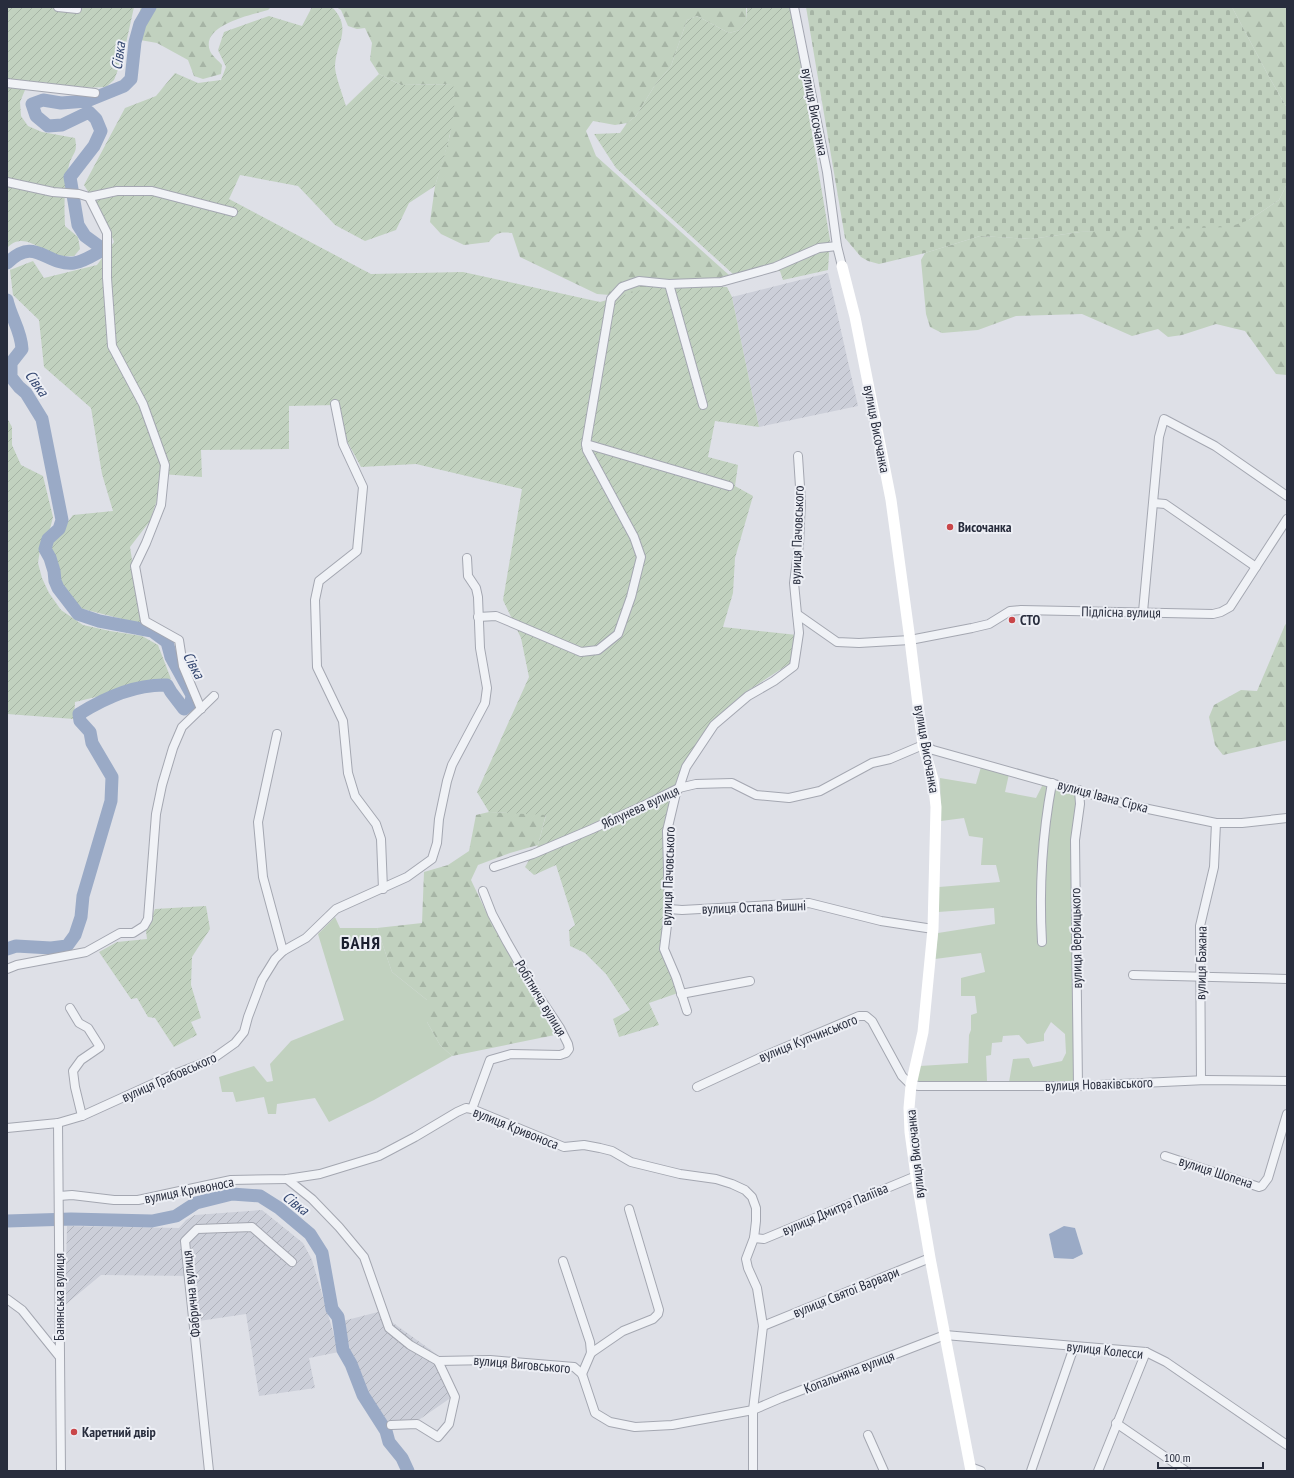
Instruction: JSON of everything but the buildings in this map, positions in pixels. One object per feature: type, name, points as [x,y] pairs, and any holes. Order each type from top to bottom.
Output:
[{"type":"street","points":[[58,7],[77,9]]},
{"type":"street","name":"вулиця Височанка","points":[[794,7],[826,172],[838,246],[855,317],[891,500],[923,746],[934,779],[936,807],[933,929],[923,1032],[910,1085],[910,1132],[930,1258],[974,1470]]},
{"type":"street","points":[[7,83],[95,93]]},
{"type":"street","points":[[7,182],[53,192],[79,194],[89,197],[117,191],[152,191],[232,212]]},
{"type":"street","points":[[89,197],[107,233],[107,278],[112,346],[143,404],[165,465],[161,505],[146,544],[135,566],[145,621],[179,640],[183,666],[201,709]]},
{"type":"street","points":[[478,617],[496,616],[581,652],[598,650],[618,634],[631,597],[641,557],[634,537],[587,450],[586,444],[611,299],[622,287],[639,281],[669,284],[721,282],[775,267],[820,248],[838,246]]},
{"type":"street","points":[[669,284],[703,405]]},
{"type":"street","points":[[335,404],[343,444],[363,487],[357,551],[319,581],[315,600],[317,667],[343,721],[348,773],[355,796],[376,824],[381,839],[383,889]]},
{"type":"street","points":[[1143,612],[1159,437],[1164,419],[1215,446],[1287,496]]},
{"type":"street","points":[[586,444],[729,486]]},
{"type":"street","name":"вулиця Пачовського","points":[[687,1011],[664,949],[669,909],[667,830],[676,793],[686,767],[714,726],[748,696],[774,681],[794,666],[799,633],[794,583],[799,544],[801,502],[798,456]]},
{"type":"street","points":[[1154,503],[1164,504],[1256,567]]},
{"type":"street","name":"Підлісна вулиця","points":[[910,640],[989,624],[1010,612],[1022,610],[1213,614],[1221,612],[1230,607],[1287,519]]},
{"type":"street","name":"вулиця Грабовського","points":[[7,1128],[58,1123],[82,1116],[170,1076],[211,1060],[236,1043],[244,1032],[262,980],[274,960],[283,951],[306,938],[336,909],[407,877],[432,859],[437,843],[439,819],[447,781],[452,765],[485,703],[487,688],[480,648],[478,597],[476,588],[468,576],[467,558]]},
{"type":"street","points":[[797,614],[837,642],[859,644],[910,640]]},
{"type":"street","points":[[7,969],[51,958],[86,952],[120,933],[133,933],[144,926],[148,919],[156,814],[162,785],[173,748],[182,727],[214,696]]},
{"type":"street","points":[[276,734],[258,822],[263,877],[283,951]]},
{"type":"street","name":"Яблунева вулиця","points":[[494,867],[533,854],[592,829],[679,788],[696,784],[732,783],[756,795],[789,798],[820,791],[872,763],[890,759],[923,746]]},
{"type":"street","name":"вулиця Івана Сірка","points":[[923,746],[1129,805],[1216,824],[1287,818]]},
{"type":"street","points":[[1042,942],[1040,902],[1041,861],[1052,783]]},
{"type":"street","name":"вулиця Вербицького","points":[[1078,1086],[1075,840],[1080,804],[1079,790]]},
{"type":"street","name":"вулиця Бажана","points":[[1201,1080],[1200,926],[1214,867],[1216,824]]},
{"type":"street","name":"Робітнича вулиця","points":[[472,1109],[490,1060],[511,1054],[560,1055],[566,1053],[569,1049],[560,1028],[534,989],[492,914],[483,891]]},
{"type":"street","name":"вулиця Остапа Вишні","points":[[669,909],[682,910],[809,903],[881,921],[933,929]]},
{"type":"street","points":[[1133,975],[1287,979]]},
{"type":"street","points":[[681,994],[750,981]]},
{"type":"street","points":[[70,1008],[79,1023],[88,1028],[100,1047],[81,1060],[73,1071],[82,1116]]},
{"type":"street","name":"вулиця Купчинського","points":[[697,1087],[764,1056],[859,1016],[866,1016],[872,1021],[902,1076],[910,1085]]},
{"type":"street","name":"вулиця Новаківського","points":[[910,1085],[1078,1086],[1201,1080],[1287,1081]]},
{"type":"street","name":"вулиця Кривоноса","points":[[58,1196],[72,1195],[114,1200],[138,1200],[230,1180],[287,1179],[320,1174],[379,1156],[415,1137],[456,1112],[466,1108],[472,1109],[564,1147],[584,1145],[600,1148],[632,1162],[680,1174],[716,1178],[745,1190],[752,1197],[756,1208],[754,1238],[746,1259],[748,1268],[757,1288],[763,1326],[753,1410]]},
{"type":"street","name":"вулиця Шопена","points":[[1165,1156],[1262,1186],[1268,1178],[1287,1114]]},
{"type":"street","name":"Банянська вулиця","points":[[58,1123],[61,1471]]},
{"type":"street","name":"вулиця Дмитра Паліїва","points":[[754,1238],[764,1239],[916,1176]]},
{"type":"street","points":[[287,1179],[312,1199],[364,1257],[389,1328],[410,1345],[438,1361],[455,1397],[449,1424],[438,1437],[417,1424],[391,1425]]},
{"type":"street","points":[[591,1353],[623,1331],[653,1318],[658,1314],[659,1310],[629,1210]]},
{"type":"street","name":"Фабрична вулиця","points":[[210,1471],[185,1241],[197,1229],[252,1227],[292,1262]]},
{"type":"street","name":"вулиця Святої Варвари","points":[[763,1326],[930,1258]]},
{"type":"street","points":[[563,1261],[590,1342],[591,1353],[582,1374]]},
{"type":"street","points":[[7,1298],[22,1310],[59,1356]]},
{"type":"street","name":"вулиця Колесси","points":[[945,1335],[1146,1352],[1166,1362],[1287,1445]]},
{"type":"street","name":"Копальняна вулиця","points":[[753,1410],[945,1335]]},
{"type":"street","points":[[1031,1471],[1074,1347]]},
{"type":"street","points":[[1098,1471],[1116,1423],[1146,1352]]},
{"type":"street","name":"вулиця Виговського","points":[[438,1361],[490,1360],[574,1367],[582,1374],[595,1413],[610,1422],[634,1427],[672,1425],[753,1410]]},
{"type":"street","points":[[752,1471],[753,1410]]},
{"type":"street","points":[[1116,1423],[1186,1471]]},
{"type":"street","points":[[868,1434],[884,1471]]},
{"type":"shaded area","points":[[828,273],[858,406],[759,427],[732,297]]},
{"type":"shaded area","points":[[262,1210],[303,1243],[312,1260],[339,1352],[309,1358],[315,1388],[259,1396],[246,1314],[199,1321],[193,1276],[101,1275],[65,1305],[67,1226],[179,1228],[186,1220],[195,1215]]},
{"type":"shaded area","points":[[378,1312],[439,1356],[452,1397],[420,1419],[388,1423],[367,1392],[353,1361],[343,1321]]},
{"type":"green space","points":[[7,7],[134,7],[123,57],[114,80],[106,87],[81,88],[41,82],[25,90],[20,102],[21,116],[28,126],[42,132],[75,138],[75,150],[69,165],[65,188],[65,226],[78,237],[80,249],[74,256],[59,256],[33,244],[20,241],[13,243],[7,248]]},
{"type":"green space","points":[[141,7],[271,7],[268,10],[240,18],[229,23],[219,28],[212,34],[209,42],[210,51],[222,65],[221,74],[203,79],[194,76],[188,60],[157,43],[140,40],[134,33]]},
{"type":"green space","points":[[312,7],[332,7],[341,22],[342,36],[336,57],[335,70],[346,106],[379,74],[401,85],[453,84],[454,109],[450,136],[435,186],[409,203],[396,230],[365,241],[335,225],[298,186],[240,175],[229,199],[371,274],[463,272],[600,302],[668,282],[727,287],[732,297],[759,427],[715,421],[708,457],[738,465],[735,486],[753,496],[735,558],[733,593],[723,627],[797,635],[792,662],[749,690],[713,724],[677,783],[667,810],[665,905],[661,950],[678,993],[649,1003],[659,1025],[619,1037],[613,1019],[630,1010],[606,974],[585,953],[570,946],[569,930],[575,925],[556,865],[534,875],[525,867],[538,845],[546,815],[489,812],[477,792],[529,677],[521,638],[503,600],[522,489],[416,464],[361,467],[347,441],[337,405],[289,406],[289,449],[201,450],[202,477],[161,474],[159,494],[150,521],[130,547],[142,624],[79,608],[59,579],[50,545],[73,515],[113,511],[102,474],[91,408],[44,367],[39,320],[13,295],[10,270],[33,261],[44,278],[97,265],[114,242],[106,221],[84,185],[125,108],[156,96],[175,73],[198,83],[221,80],[226,67],[218,50],[224,32],[269,16],[302,26]]},
{"type":"green space","points":[[336,7],[746,8],[747,20],[740,30],[729,33],[697,16],[687,20],[671,66],[655,85],[636,116],[627,123],[615,125],[593,121],[586,131],[596,156],[729,275],[710,280],[623,296],[597,294],[520,257],[512,233],[499,233],[489,242],[464,245],[441,234],[430,222],[435,186],[450,135],[453,84],[401,85],[379,74],[370,60],[372,43],[365,28],[357,29],[348,26],[341,10]]},
{"type":"green space","points":[[747,7],[791,7],[830,240],[828,270],[783,280],[780,271],[733,274],[616,168],[594,134],[620,133],[627,123],[636,116],[655,85],[671,66],[687,20],[697,16],[729,33],[740,30],[747,20]]},
{"type":"green space","points":[[806,7],[1232,7],[1287,108],[1287,184],[1279,200],[1249,220],[1229,227],[1080,232],[1031,239],[980,236],[925,253],[879,264],[868,261],[861,257],[845,238]]},
{"type":"green space","points":[[1232,7],[1287,7],[1287,108],[1268,75]]},
{"type":"green space","points":[[1287,184],[1287,375],[1276,374],[1245,331],[1216,324],[1182,335],[1168,337],[1158,329],[1132,336],[1082,314],[1016,316],[978,330],[942,333],[930,327],[926,314],[921,260],[925,253],[980,236],[1031,239],[1080,232],[1249,220],[1279,200]]},
{"type":"green space","points":[[7,418],[12,427],[12,445],[21,465],[43,476],[53,517],[50,529],[41,543],[38,563],[42,578],[49,593],[61,610],[83,625],[142,636],[158,645],[171,679],[75,702],[74,719],[7,714]]},
{"type":"green space","points":[[1287,623],[1287,740],[1223,755],[1215,745],[1209,717],[1214,705],[1241,690],[1257,691]]},
{"type":"green space","points":[[981,767],[1009,774],[1005,792],[1036,798],[1043,784],[1077,793],[1082,1083],[1009,1082],[1013,1059],[1029,1058],[1033,1067],[1062,1061],[1066,1053],[1065,1034],[1051,1022],[1044,1034],[1044,1041],[1027,1044],[1019,1035],[1003,1036],[1002,1042],[992,1043],[991,1055],[986,1056],[987,1081],[917,1082],[920,1066],[968,1063],[971,1015],[977,1013],[975,996],[961,996],[961,978],[985,972],[981,953],[935,959],[938,933],[995,924],[994,908],[938,912],[939,887],[1000,882],[996,865],[981,865],[983,838],[969,836],[964,818],[941,821],[940,778],[976,784]]},
{"type":"green space","points":[[489,812],[546,814],[538,845],[510,853],[478,865],[471,880],[490,920],[555,1035],[452,1056],[440,1045],[427,1022],[427,1000],[392,972],[377,928],[422,923],[424,872],[448,865],[469,851],[476,815]]},
{"type":"green space","points":[[206,906],[210,929],[192,957],[191,985],[201,1018],[191,1022],[197,1035],[174,1047],[155,1018],[148,1017],[137,998],[131,999],[99,952],[117,942],[147,939],[146,931],[155,909]]},
{"type":"green space","points":[[335,917],[340,928],[377,928],[392,972],[427,1000],[427,1022],[440,1045],[452,1056],[374,1100],[329,1122],[315,1098],[277,1104],[276,1114],[268,1114],[264,1097],[236,1102],[233,1092],[222,1092],[219,1077],[254,1066],[267,1082],[273,1081],[270,1064],[291,1041],[344,1020],[318,934]]},
{"type":"water","points":[[1064,1226],[1075,1228],[1083,1254],[1073,1259],[1054,1258],[1049,1234]]},
{"type":"waterway","name":"Сівка","points":[[7,263],[17,255],[33,251],[64,263],[74,263],[84,260],[99,252],[100,247],[85,236],[78,225],[70,177],[94,146],[101,131],[96,119],[89,112],[62,125],[48,126],[36,116],[32,104],[43,100],[61,103],[87,101],[124,86],[131,79],[135,42],[140,24],[150,7]]},
{"type":"waterway","name":"Сівка","points":[[7,300],[20,336],[22,349],[11,363],[11,377],[26,393],[42,419],[62,520],[59,529],[48,539],[45,549],[50,558],[58,588],[78,614],[99,621],[152,631],[167,642],[171,657],[192,695],[191,703],[184,709],[167,685],[155,685],[132,689],[110,697],[79,714],[80,721],[90,732],[92,743],[112,777],[111,801],[83,896],[81,917],[75,935],[67,946],[51,948],[16,946],[7,949]]},
{"type":"waterway","name":"Сівка","points":[[7,1221],[71,1219],[152,1221],[176,1216],[196,1203],[232,1194],[260,1196],[279,1208],[310,1234],[322,1253],[332,1309],[338,1317],[343,1350],[351,1364],[363,1395],[386,1431],[389,1442],[402,1458],[408,1471]]},
{"type":"place","name":"Височанка","points":[[950,527]]},
{"type":"place","name":"СТО","points":[[1012,620]]},
{"type":"place","name":"Каретний двір","points":[[74,1432]]},
{"type":"district","name":"БАНЯ","points":[[361,942]]}]
